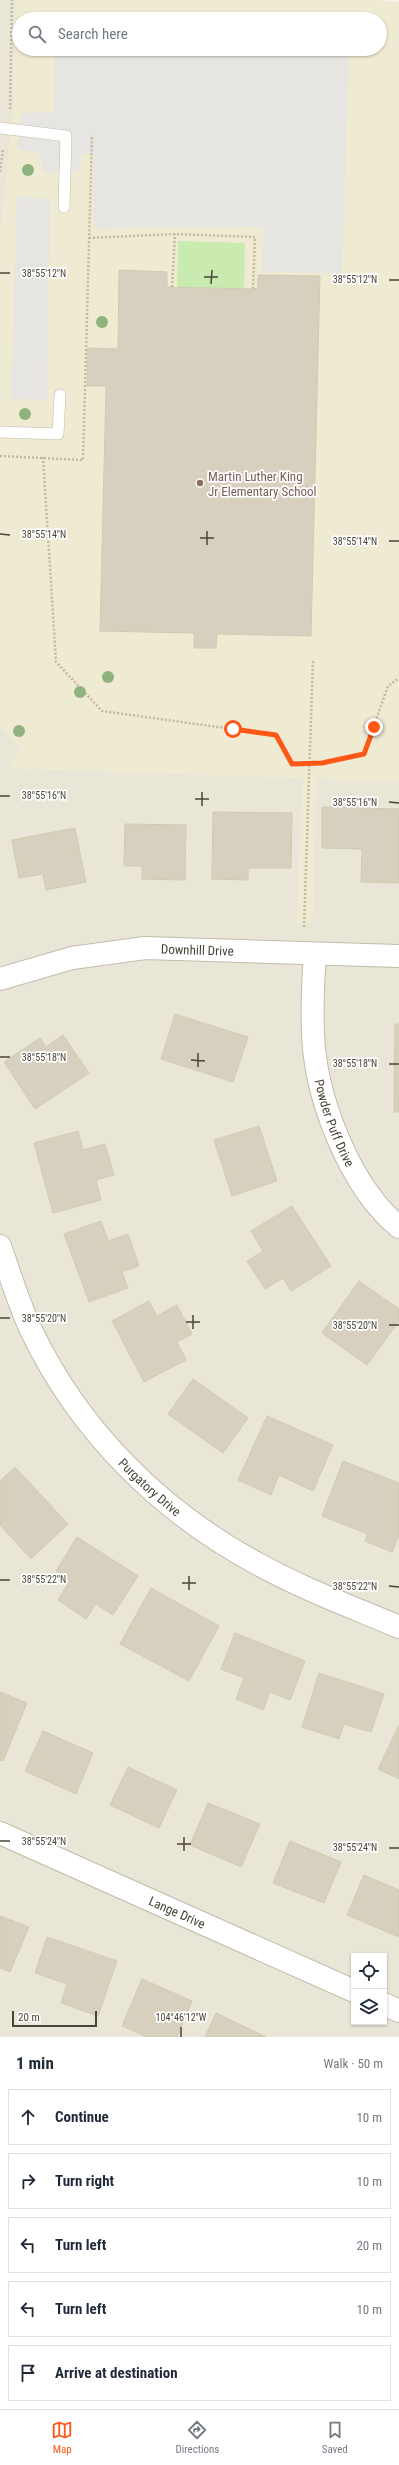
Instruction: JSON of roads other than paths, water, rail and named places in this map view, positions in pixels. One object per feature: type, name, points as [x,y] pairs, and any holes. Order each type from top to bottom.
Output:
[{"type":"street","name":"Downhill Drive","points":[[0,979],[72,958],[145,948],[399,956]]},
{"type":"street","name":"Powder Puff Drive","points":[[315,954],[313,1034],[327,1110],[345,1154],[352,1166],[367,1190],[399,1227]]},
{"type":"street","name":"Purgatory Drive","points":[[0,1246],[31,1331],[79,1411],[104,1444],[174,1510],[213,1538],[259,1565],[399,1627]]},
{"type":"street","name":"Lange Drive","points":[[0,1833],[351,1990]]},
{"type":"street","points":[[387,2005],[399,2011]]},
{"type":"lane","points":[[4,129],[66,136],[64,207]]},
{"type":"lane","points":[[0,432],[58,434],[60,396]]},
{"type":"place","name":"Martin Luther King Jr Elementary School","points":[[200,483]]}]
